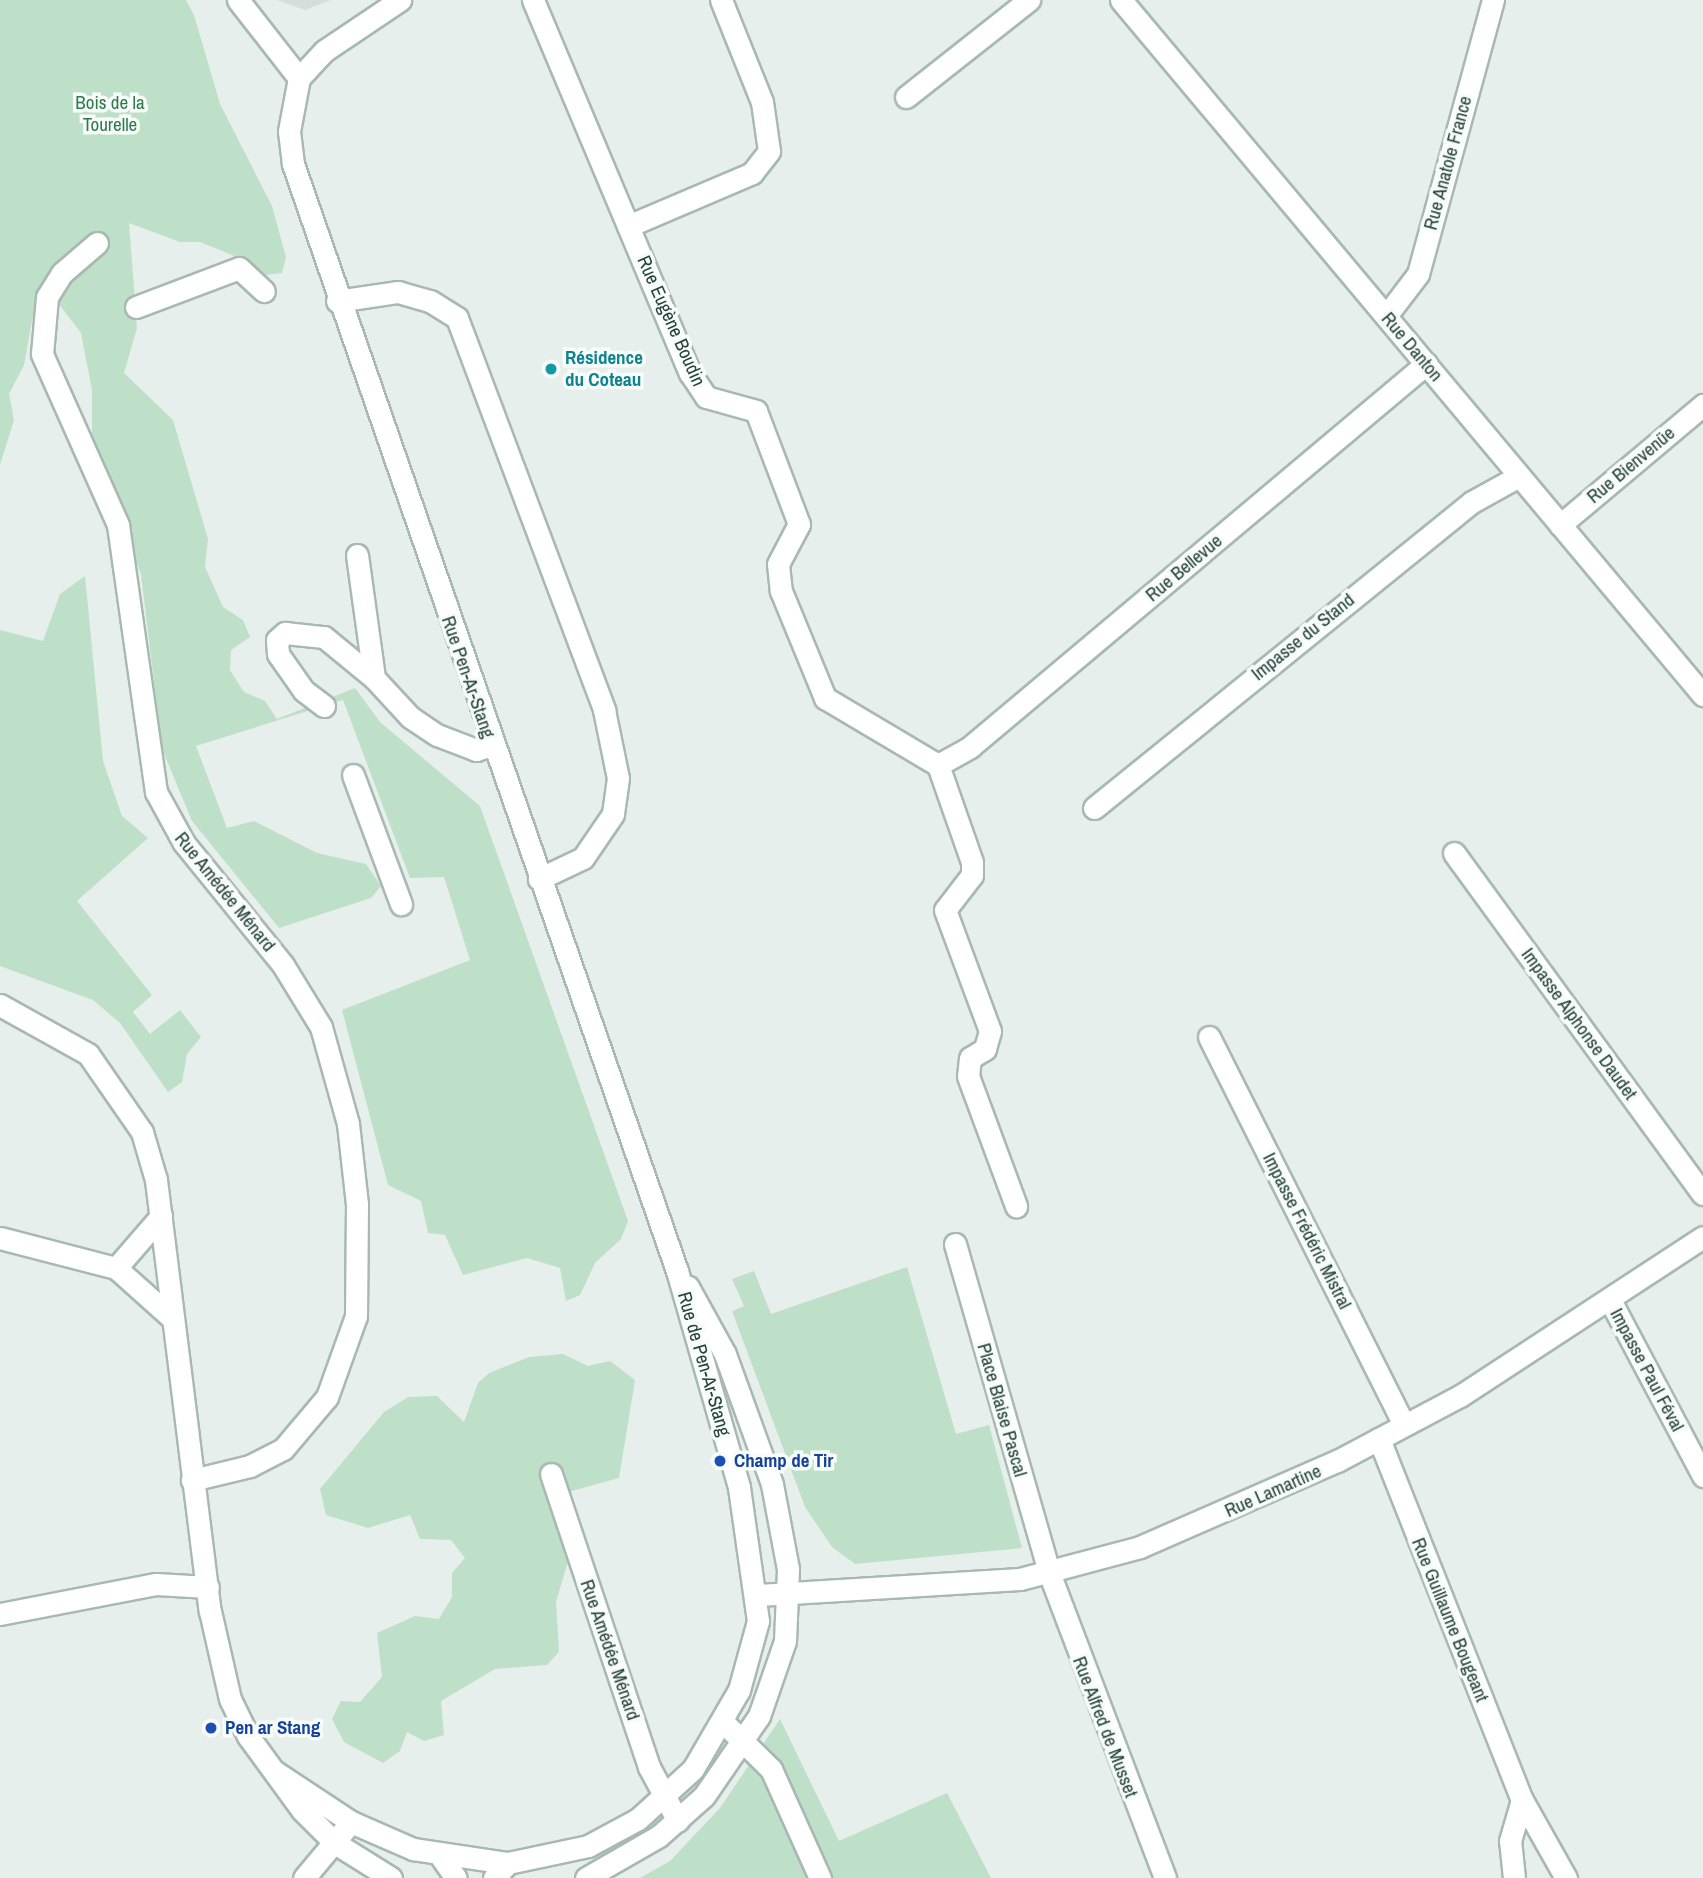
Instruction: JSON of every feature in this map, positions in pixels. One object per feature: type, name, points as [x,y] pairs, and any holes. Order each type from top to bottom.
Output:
[{"type":"street","points":[[239,0],[299,78],[324,51],[400,0]]},
{"type":"street","name":"Rue Eugène Boudin","points":[[533,0],[697,386],[718,402],[750,405],[756,411],[799,524],[778,578],[825,698],[937,765]]},
{"type":"street","points":[[628,226],[752,173],[769,151],[762,102],[721,0]]},
{"type":"street","points":[[906,97],[1029,0]]},
{"type":"street","name":"Rue Danton","points":[[1121,0],[1703,695]]},
{"type":"street","name":"Rue Anatole France","points":[[1386,316],[1418,274],[1493,0]]},
{"type":"street","name":"Rue Pen-Ar-Stang","points":[[299,78],[290,149],[337,301],[677,1271]]},
{"type":"street","name":"Rue Amédée Ménard","points":[[97,243],[62,274],[47,297],[42,354],[118,525],[156,792],[184,843],[283,965],[321,1027],[348,1124],[357,1204],[356,1316],[327,1397],[283,1449],[250,1466],[192,1480]]},
{"type":"street","points":[[136,307],[239,268],[264,291]]},
{"type":"street","points":[[337,301],[398,292],[430,301],[457,318],[604,710],[618,778],[613,814],[583,858],[539,878]]},
{"type":"street","name":"Rue Bellevue","points":[[937,765],[970,747],[1426,364]]},
{"type":"street","name":"Rue Bienvenüe","points":[[1560,525],[1703,405]]},
{"type":"street","name":"Impasse du Stand","points":[[1094,808],[1472,502],[1519,476]]},
{"type":"street","points":[[357,555],[374,678]]},
{"type":"street","points":[[324,706],[304,691],[278,654],[277,640],[285,633],[334,642],[374,678],[410,717],[437,735],[476,750],[492,745]]},
{"type":"street","points":[[937,765],[972,862],[972,875],[945,910],[990,1031],[985,1049],[970,1058],[968,1076],[1016,1206]]},
{"type":"street","points":[[353,775],[401,904]]},
{"type":"street","name":"Impasse Alphonse Daudet","points":[[1454,853],[1703,1194]]},
{"type":"street","name":"Rue de Pen-Ar-Stang","points":[[0,1005],[69,1040],[101,1067],[142,1132],[161,1216],[192,1480],[208,1587],[230,1699],[274,1771],[335,1843],[391,1878]]},
{"type":"street","name":"Impasse Frédéric Mistral","points":[[1209,1037],[1404,1425]]},
{"type":"street","points":[[116,1268],[161,1216]]},
{"type":"street","name":"Rue Lamartine","points":[[758,1595],[1050,1575],[1199,1524],[1404,1425],[1611,1302],[1703,1237]]},
{"type":"street","points":[[0,1238],[116,1268],[173,1319]]},
{"type":"street","name":"Place Blaise Pascal","points":[[955,1244],[1050,1575]]},
{"type":"street","name":"Rue de Pen-Ar-Stang","points":[[586,1878],[678,1821],[746,1740],[780,1666],[789,1594],[782,1526],[759,1446],[705,1311],[677,1271]]},
{"type":"street","name":"Rue de Pen-Ar-Stang","points":[[274,1771],[351,1822],[439,1854],[501,1870],[588,1846],[663,1799],[724,1723],[751,1657],[758,1595],[739,1487],[677,1271]]},
{"type":"street","name":"Impasse Paul Féval","points":[[1611,1302],[1703,1476]]},
{"type":"street","name":"Rue Guillaume Bougeant","points":[[1379,1439],[1522,1800],[1566,1878]]},
{"type":"street","name":"Rue Amédée Ménard","points":[[551,1474],[663,1799],[678,1821]]},
{"type":"street","name":"Rue Alfred de Musset","points":[[1050,1575],[1165,1878]]},
{"type":"street","points":[[0,1614],[156,1584],[208,1587]]},
{"type":"street","points":[[724,1723],[746,1740],[771,1769],[820,1878]]},
{"type":"street","points":[[1514,1878],[1510,1841],[1522,1800]]},
{"type":"street","points":[[304,1878],[351,1822]]},
{"type":"street","points":[[439,1854],[456,1878]]},
{"type":"shaded area","points":[[277,0],[331,0],[305,10]]},
{"type":"green space","name":"Bois de la Tourelle","points":[[0,0],[186,0],[194,15],[220,104],[272,206],[286,257],[282,273],[257,276],[242,259],[200,242],[180,242],[129,223],[137,328],[124,373],[173,420],[208,539],[205,567],[223,607],[243,620],[250,637],[231,650],[230,670],[244,692],[265,701],[277,719],[355,688],[380,722],[480,806],[628,1221],[621,1239],[595,1263],[580,1295],[566,1301],[560,1268],[527,1258],[463,1275],[445,1235],[428,1233],[421,1201],[388,1185],[342,1010],[470,960],[444,877],[410,878],[343,700],[196,746],[227,828],[254,821],[317,853],[366,864],[381,886],[371,898],[279,928],[192,821],[162,749],[141,574],[92,441],[92,390],[81,333],[55,299],[40,297],[32,321],[24,365],[9,394],[14,420],[0,465]]},
{"type":"green space","points":[[85,576],[103,761],[122,816],[148,838],[77,901],[152,995],[133,1012],[150,1034],[180,1010],[201,1037],[187,1054],[182,1082],[168,1092],[120,1023],[93,1000],[0,966],[0,630],[43,641],[60,594]]},
{"type":"green space","points":[[907,1267],[956,1434],[989,1425],[1022,1548],[855,1564],[832,1547],[805,1507],[732,1311],[744,1306],[732,1279],[754,1271],[771,1314]]},
{"type":"green space","points":[[563,1354],[588,1366],[610,1361],[635,1380],[619,1478],[550,1497],[569,1558],[556,1602],[559,1652],[547,1665],[495,1669],[441,1701],[444,1735],[424,1741],[407,1732],[400,1751],[383,1763],[344,1742],[332,1719],[341,1701],[360,1702],[382,1677],[377,1633],[415,1616],[439,1619],[452,1597],[452,1573],[465,1558],[451,1540],[420,1539],[410,1515],[368,1528],[326,1515],[320,1489],[384,1412],[408,1397],[437,1396],[464,1422],[478,1383],[489,1373],[529,1357]]},
{"type":"green space","points":[[780,1719],[839,1841],[947,1793],[991,1878],[640,1878],[670,1861],[720,1808]]},
{"type":"place","name":"Résidence du Coteau","points":[[551,369]]},
{"type":"place","name":"Champ de Tir","points":[[720,1461]]},
{"type":"place","name":"Pen ar Stang","points":[[211,1728]]}]
